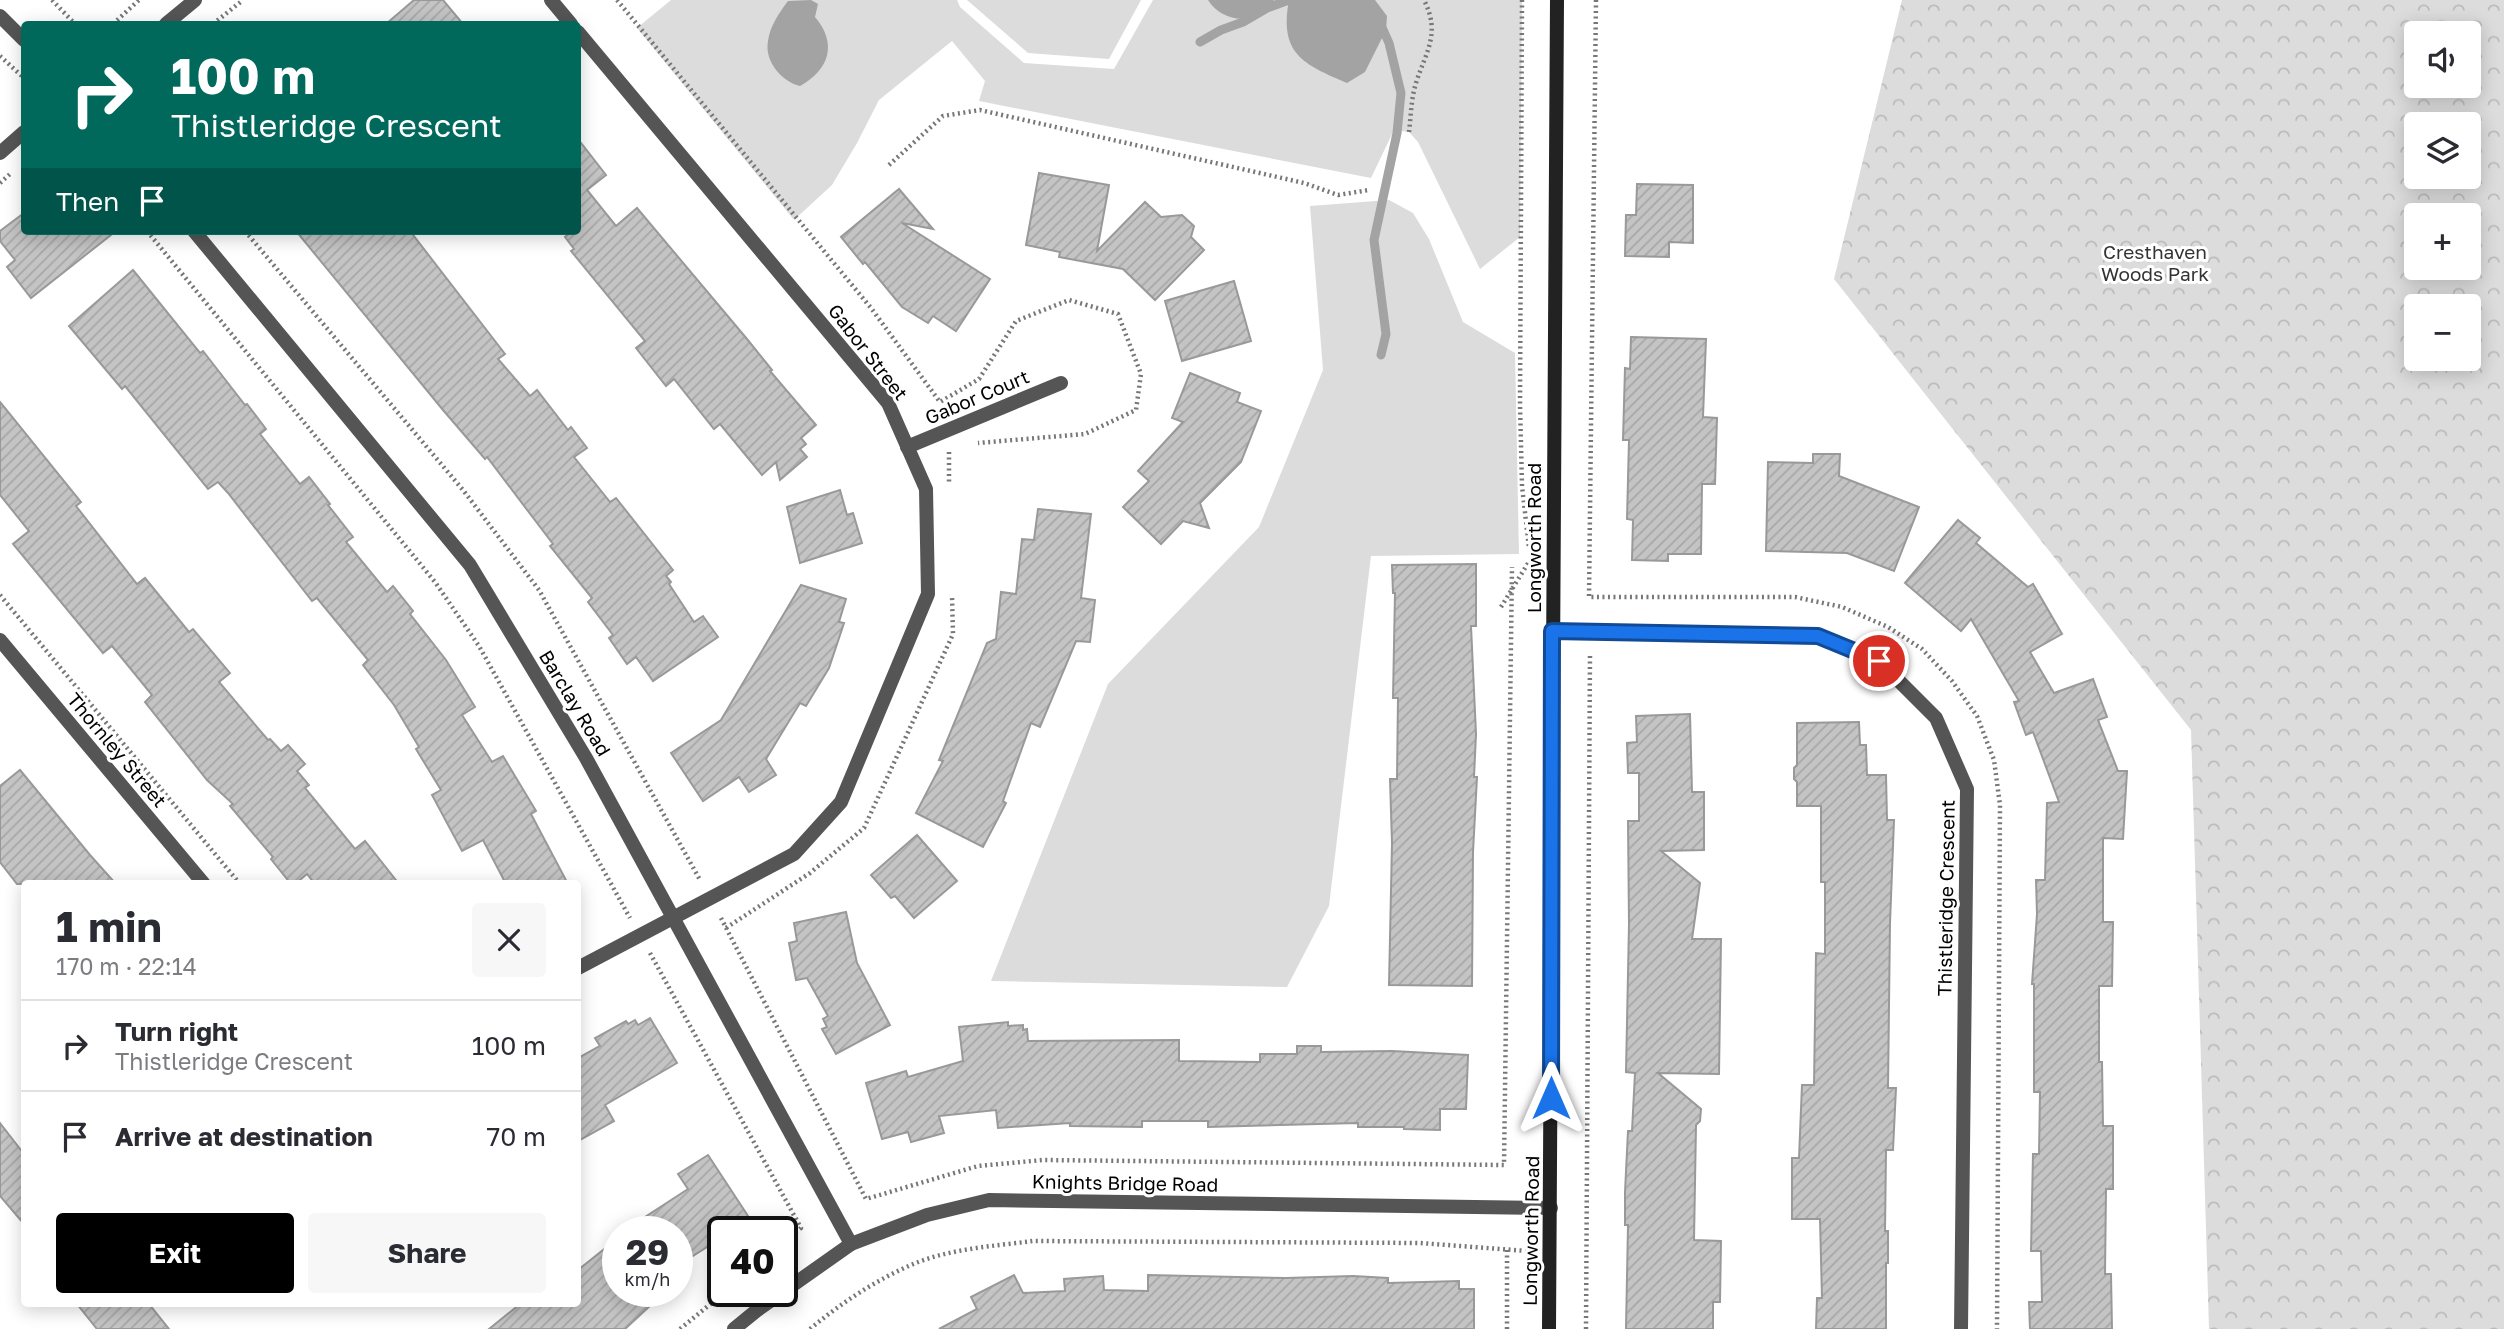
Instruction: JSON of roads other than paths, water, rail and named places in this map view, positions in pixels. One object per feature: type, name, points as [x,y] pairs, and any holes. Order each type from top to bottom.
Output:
[{"type":"street","points":[[170,21],[194,0]]},
{"type":"street","points":[[551,0],[568,21]]},
{"type":"street","name":"Longworth Road","points":[[1549,1329],[1558,0]]},
{"type":"street","points":[[0,16],[21,37]]},
{"type":"street","name":"Gabor Street","points":[[581,36],[888,403],[926,489],[928,594],[841,802],[794,854],[674,919]]},
{"type":"street","points":[[0,153],[21,135]]},
{"type":"street","name":"Barclay Road","points":[[197,235],[470,565],[586,758],[851,1244]]},
{"type":"street","name":"Gabor Court","points":[[908,447],[1061,383]]},
{"type":"street","name":"Thistleridge Crescent","points":[[1552,631],[1818,636],[1879,661],[1936,718],[1967,789],[1961,1329]]},
{"type":"street","name":"Thornley Street","points":[[0,640],[201,880]]},
{"type":"street","points":[[581,966],[674,919]]},
{"type":"street","name":"Knights Bridge Road","points":[[734,1329],[851,1244],[927,1215],[989,1200],[1551,1208]]},
{"type":"waterway","points":[[1200,42],[1267,8],[1289,0]]},
{"type":"waterway","points":[[1380,23],[1389,43],[1401,93],[1397,133],[1374,240],[1386,334],[1381,355]]},
{"type":"park label","name":"Cresthaven Woods Park","points":[[2155,263]]}]
